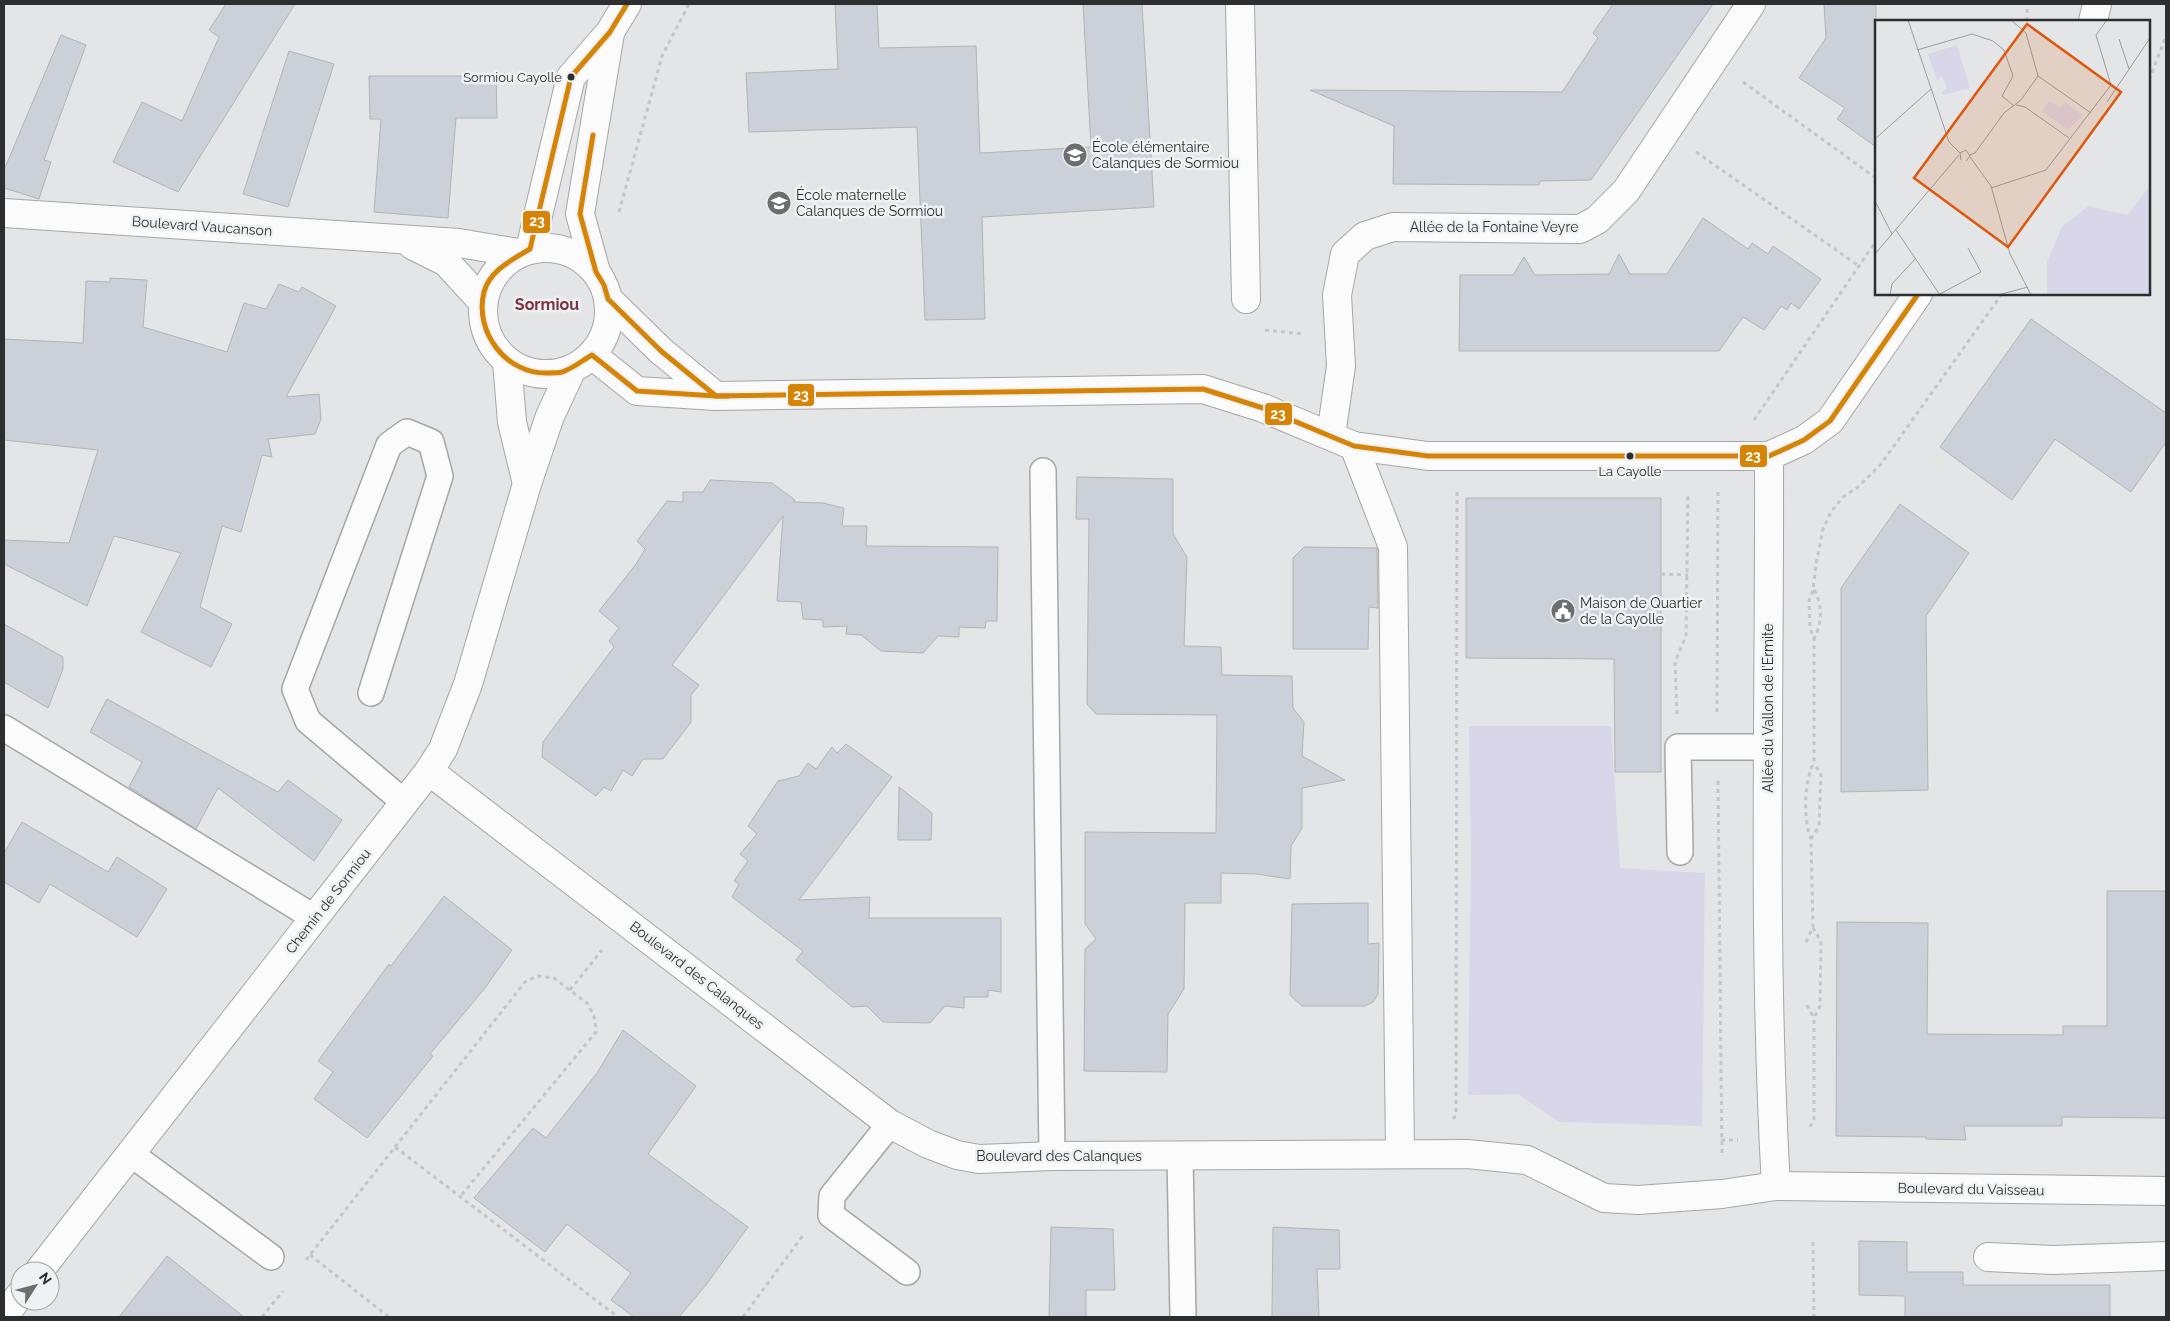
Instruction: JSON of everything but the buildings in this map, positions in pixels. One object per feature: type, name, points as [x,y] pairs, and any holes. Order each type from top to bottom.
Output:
[{"type":"street","points":[[524,251],[572,77],[610,32],[627,4]]},
{"type":"street","points":[[1240,4],[1246,299]]},
{"type":"street","name":"Allée de la Fontaine Veyre","points":[[1343,441],[1337,295],[1345,254],[1365,236],[1392,227],[1580,229],[1597,220],[1626,191],[1751,4]]},
{"type":"street","points":[[2093,20],[2097,4]]},
{"type":"street","points":[[596,272],[580,214],[610,32]]},
{"type":"street","name":"Boulevard Vaucanson","points":[[4,213],[459,243],[524,251]]},
{"type":"street","name":"Boulevard Vaucanson","points":[[400,239],[446,262],[482,301]]},
{"type":"street","points":[[548,247],[567,251],[583,259],[596,272],[604,285],[608,299],[609,319],[603,338],[582,362],[556,374],[539,374],[522,370],[507,362],[495,350],[486,335],[482,318],[482,301],[489,282],[501,265],[524,251],[548,247]]},
{"type":"street","points":[[582,362],[637,391],[716,396],[1203,389],[1263,408],[1343,441],[1428,456],[1769,456],[1804,440],[1830,421],[1917,295]]},
{"type":"street","points":[[608,299],[661,351],[716,396]]},
{"type":"street","points":[[507,362],[512,422],[527,484]]},
{"type":"street","name":"Chemin de Sormiou","points":[[47,1261],[315,918],[428,771],[446,742],[468,684],[527,484],[550,416],[582,362]]},
{"type":"street","points":[[1343,441],[1393,547],[1400,1154]]},
{"type":"street","name":"Allée du Vallon de l’Ermite","points":[[1769,456],[1770,578],[1767,747],[1772,1115],[1776,1186]]},
{"type":"street","name":"Boulevard des Calanques","points":[[428,771],[626,920],[890,1124],[928,1144],[971,1158],[1467,1154],[1527,1160],[1604,1198],[1638,1200],[1722,1194],[1776,1186]]},
{"type":"street","name":"Boulevard du Vaisseau","points":[[1776,1186],[2166,1191]]},
{"type":"street","points":[[1988,1257],[2053,1260],[2166,1256]]},
{"type":"lane","points":[[371,693],[440,476],[431,442],[407,432],[389,446],[295,689],[308,721],[404,802]]},
{"type":"lane","points":[[1042,471],[1052,1156]]},
{"type":"lane","points":[[4,728],[315,918]]},
{"type":"lane","points":[[1680,852],[1678,747],[1767,747]]},
{"type":"lane","points":[[890,1124],[832,1196],[831,1215],[907,1272]]},
{"type":"lane","points":[[131,1154],[271,1257]]},
{"type":"lane","points":[[1180,1156],[1183,1317]]},
{"type":"path","points":[[618,216],[662,56],[689,4]]},
{"type":"path","points":[[2027,4],[2027,20]]},
{"type":"path","points":[[2150,77],[2166,36]]},
{"type":"path","points":[[1765,98],[1875,177]]},
{"type":"path","points":[[1666,131],[1859,266]]},
{"type":"path","points":[[1752,423],[1875,242]]},
{"type":"path","points":[[1807,1135],[1814,1119],[1814,1018],[1820,1006],[1821,941],[1813,927],[1811,839],[1806,829],[1808,775],[1814,762],[1814,639],[1810,628],[1809,600],[1813,590],[1823,529],[1831,512],[1843,497],[1858,487],[1881,464],[2001,295]]},
{"type":"path","points":[[1246,299],[1246,328],[1338,338]]},
{"type":"path","points":[[1451,1122],[1456,1115],[1457,455]]},
{"type":"path","points":[[1719,456],[1717,747],[1722,1166]]},
{"type":"path","points":[[1678,747],[1676,662],[1686,635],[1688,498]]},
{"type":"path","points":[[1661,574],[1688,575]]},
{"type":"path","points":[[1813,590],[1820,601],[1820,628],[1814,639]]},
{"type":"path","points":[[1811,839],[1818,826],[1821,776],[1814,762]]},
{"type":"path","points":[[570,990],[626,920]]},
{"type":"path","points":[[305,1262],[525,982],[537,976],[554,978],[588,1004],[595,1019],[596,1032],[460,1197]]},
{"type":"path","points":[[395,1147],[618,1317]]},
{"type":"path","points":[[743,1317],[832,1196]]},
{"type":"path","points":[[1813,1242],[1814,1317]]},
{"type":"path","points":[[310,1255],[389,1317]]},
{"type":"path","points":[[262,1317],[284,1290]]},
{"type":"shaded area","points":[[1469,726],[1611,726],[1620,868],[1705,873],[1702,1126],[1559,1122],[1518,1094],[1468,1095],[1471,858]]},
{"type":"transit line","name":"23","points":[[627,4],[610,32],[571,77],[530,249],[502,266],[491,278],[484,292],[482,307],[484,322],[496,348],[518,366],[532,371],[562,372],[574,367],[592,355],[637,391],[716,396],[1203,389],[1263,408],[1354,446],[1428,456],[1769,456],[1804,440],[1830,421],[1917,295]]},
{"type":"transit line","name":"23","points":[[593,135],[580,214],[596,272],[604,285],[608,299],[661,351],[716,396],[728,396]]},
{"type":"place","name":"Sormiou Cayolle","points":[[571,77]]},
{"type":"place","name":"École élémentaire Calanques de Sormiou","points":[[1075,155]]},
{"type":"place","name":"École maternelle Calanques de Sormiou","points":[[779,203]]},
{"type":"place","name":"La Cayolle","points":[[1630,456]]},
{"type":"place","name":"Maison de Quartier de la Cayolle","points":[[1563,611]]},
{"type":"district","name":"Sormiou","points":[[547,304]]}]
